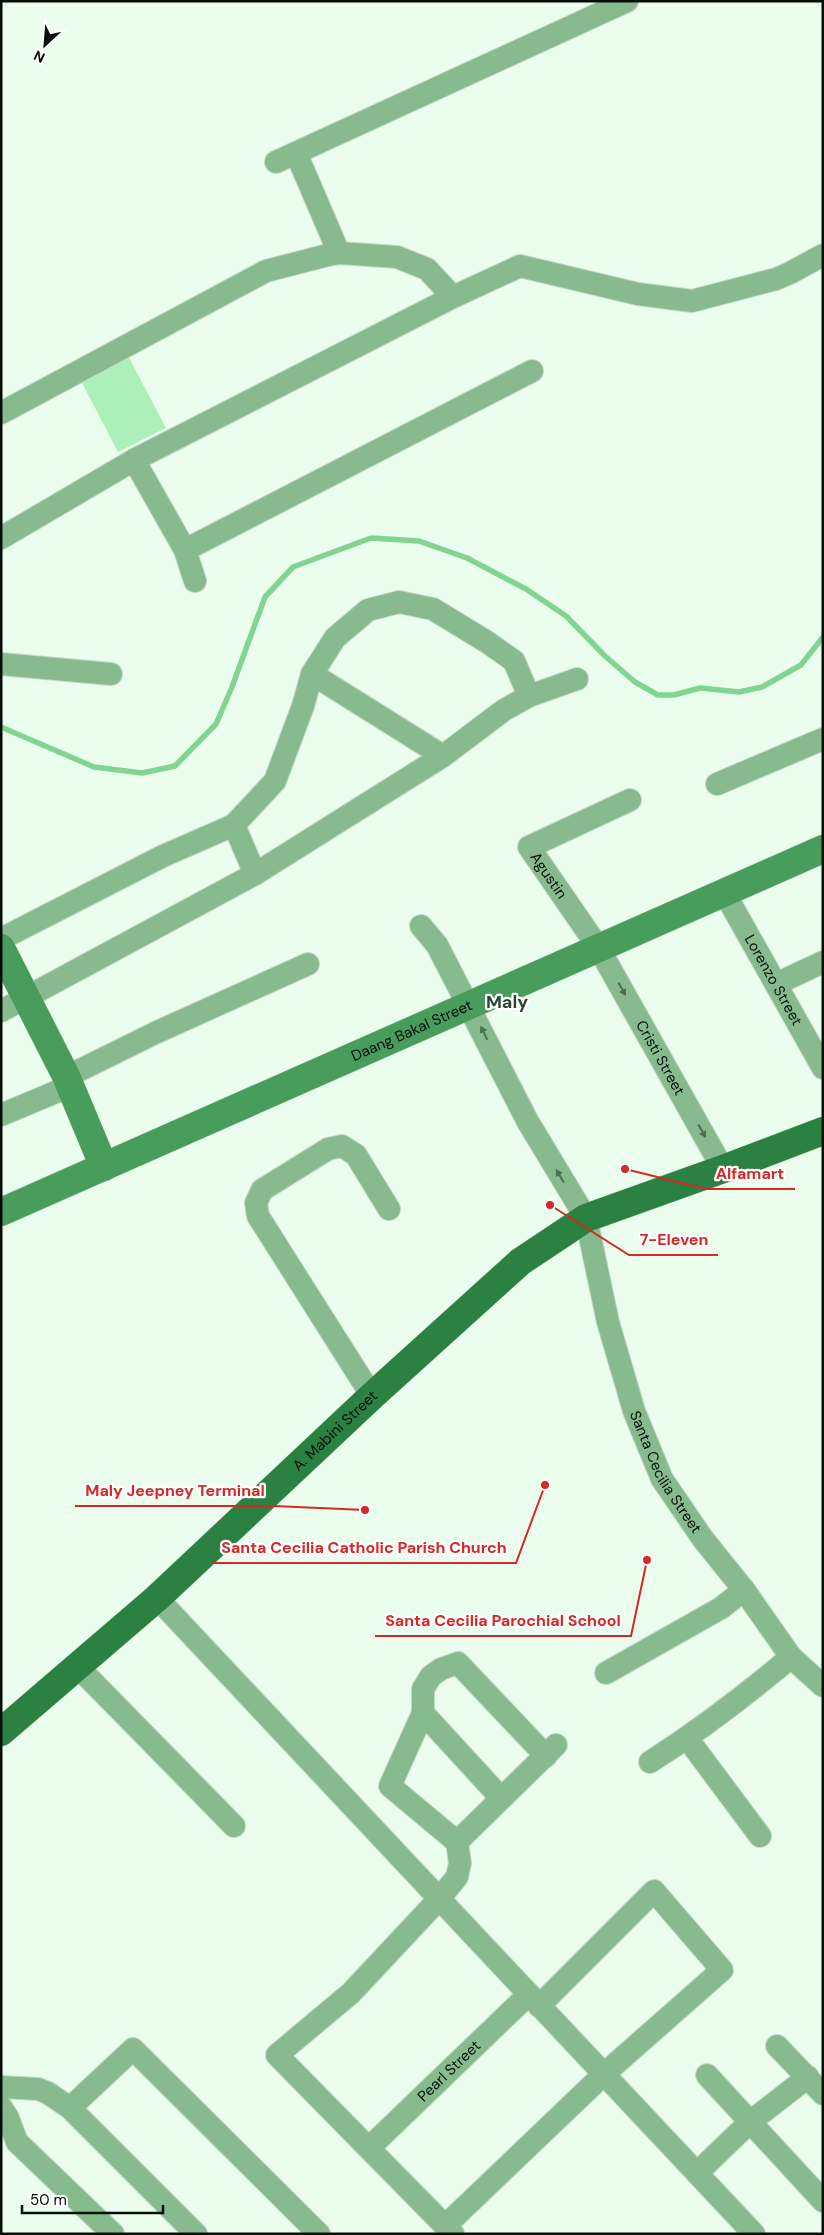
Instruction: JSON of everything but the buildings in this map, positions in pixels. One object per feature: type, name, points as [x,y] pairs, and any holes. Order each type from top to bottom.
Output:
[{"type":"main road","name":"A. Mabini Street","points":[[3,1728],[78,1667],[157,1598],[372,1396],[520,1262],[586,1218],[724,1169],[823,1131]]},
{"type":"street","points":[[339,253],[286,157],[627,1]]},
{"type":"street","points":[[1,413],[266,271],[339,253],[398,257],[427,269],[452,297]]},
{"type":"street","points":[[1,538],[134,460],[452,297],[520,266],[638,294],[692,301],[776,279],[790,274],[823,255]]},
{"type":"street","points":[[185,550],[532,370]]},
{"type":"street","points":[[134,460],[185,550],[195,581]]},
{"type":"street","points":[[1,939],[163,856],[234,825],[275,780],[292,737],[312,674],[335,638],[368,610],[399,602],[432,609],[488,642],[514,661],[529,696]]},
{"type":"street","points":[[1,664],[111,674]]},
{"type":"street","points":[[312,674],[443,756]]},
{"type":"street","points":[[1,1011],[255,874],[443,756],[504,710],[529,696],[577,679]]},
{"type":"street","points":[[716,784],[823,739]]},
{"type":"street","name":"Agustin","points":[[598,947],[528,847],[630,800]]},
{"type":"street","points":[[234,825],[255,874]]},
{"type":"street","name":"Daang Bakal Street","points":[[1,1212],[823,849]]},
{"type":"street","name":"Lorenzo Street","points":[[724,892],[823,1068]]},
{"type":"street","name":"Santa Cecilia Street","points":[[421,926],[438,945],[528,1122],[586,1218],[610,1331],[634,1412],[662,1479],[703,1539],[744,1590],[791,1657],[823,1686]]},
{"type":"street","name":"Cristi Street","points":[[598,947],[724,1169]]},
{"type":"street","points":[[1,948],[68,1081],[104,1168]]},
{"type":"street","points":[[776,984],[823,962]]},
{"type":"street","points":[[1,1115],[163,1029],[308,964]]},
{"type":"street","points":[[372,1396],[258,1216],[256,1204],[262,1190],[328,1149],[342,1146],[356,1155],[389,1209]]},
{"type":"street","points":[[606,1673],[721,1608],[744,1590]]},
{"type":"street","points":[[157,1598],[752,2233]]},
{"type":"street","points":[[650,1762],[688,1738],[750,1692],[791,1657]]},
{"type":"street","points":[[457,1842],[551,1751],[458,1664],[441,1669],[431,1676],[423,1689],[423,1713],[390,1786],[457,1842],[460,1863],[457,1877],[439,1899],[351,1993],[277,2055],[449,2230],[604,2074]]},
{"type":"street","points":[[78,1667],[234,1826]]},
{"type":"street","points":[[423,1713],[501,1798]]},
{"type":"street","points":[[688,1738],[760,1836]]},
{"type":"street","name":"Pearl Street","points":[[368,2148],[654,1891],[722,1970],[604,2074]]},
{"type":"street","points":[[777,2046],[823,2094]]},
{"type":"street","points":[[70,2108],[133,2049],[319,2234]]},
{"type":"street","points":[[708,2075],[823,2201]]},
{"type":"street","points":[[697,2173],[750,2122],[808,2077]]},
{"type":"street","points":[[1,2087],[38,2089],[48,2093],[70,2108],[196,2234]]},
{"type":"street","points":[[1,2107],[18,2142],[112,2234]]},
{"type":"green space","points":[[126,352],[166,428],[118,452],[79,377]]},
{"type":"waterway","points":[[1,727],[94,767],[142,773],[175,766],[216,724],[232,687],[265,597],[293,567],[371,538],[419,541],[467,558],[526,589],[566,616],[605,656],[635,682],[658,695],[674,695],[700,688],[739,692],[762,687],[801,665],[823,637]]},
{"type":"place","name":"Alfamart","points":[[625,1169]]},
{"type":"place","name":"7-Eleven","points":[[550,1205]]},
{"type":"place","name":"Santa Cecilia Catholic Parish Church","points":[[545,1485]]},
{"type":"place","name":"Maly Jeepney Terminal","points":[[365,1510]]},
{"type":"place","name":"Santa Cecilia Parochial School","points":[[647,1560]]},
{"type":"district","name":"Maly","points":[[507,1002]]}]
